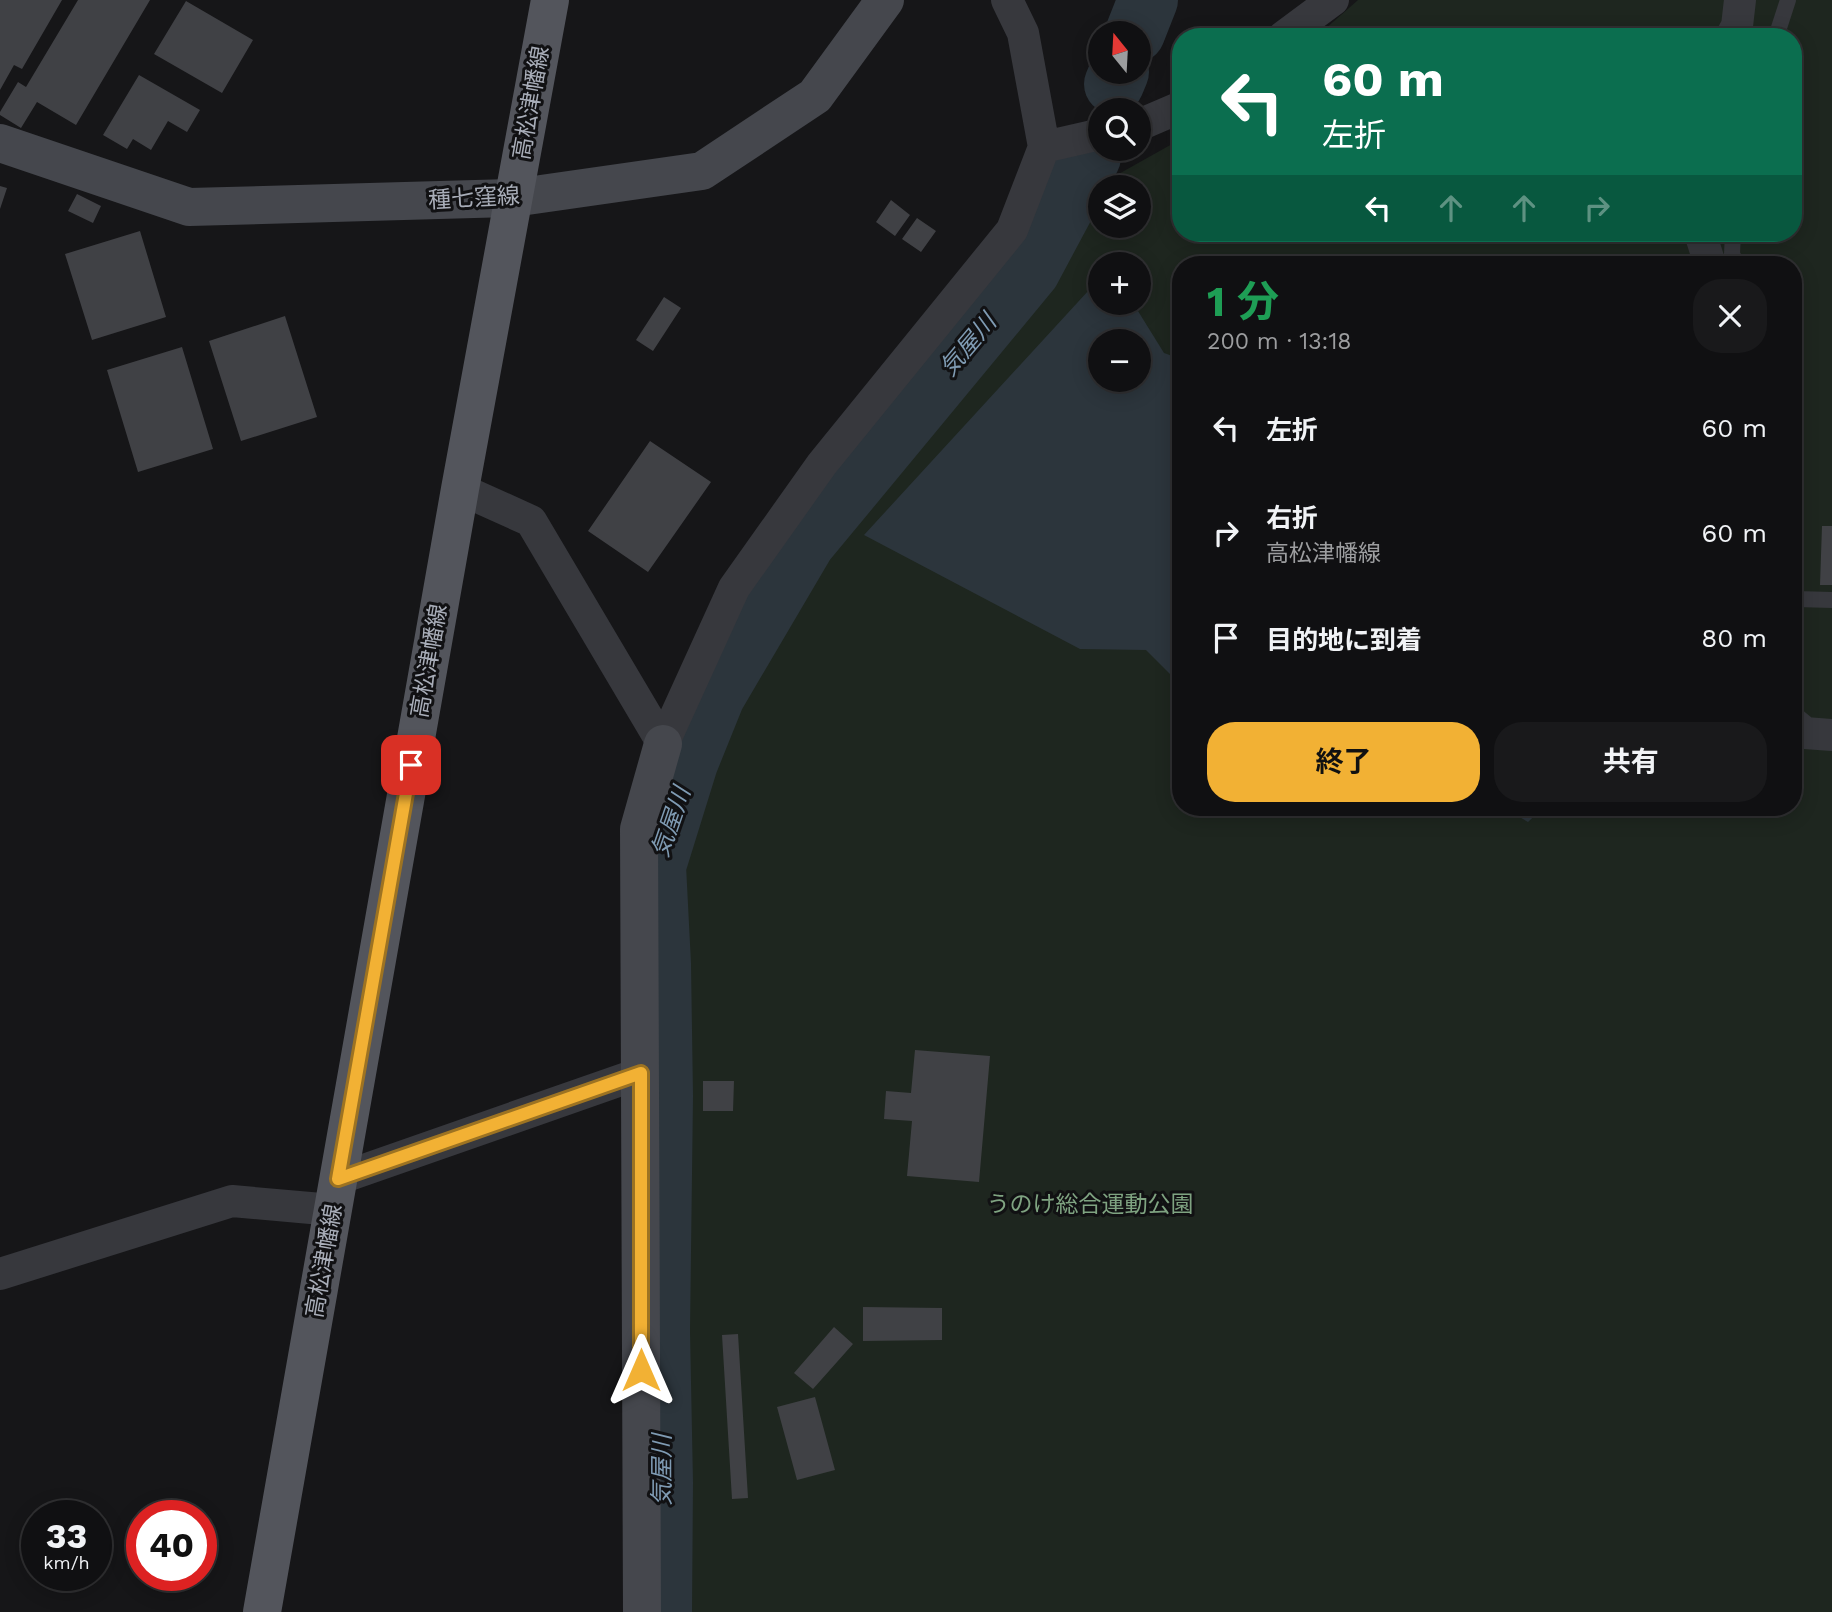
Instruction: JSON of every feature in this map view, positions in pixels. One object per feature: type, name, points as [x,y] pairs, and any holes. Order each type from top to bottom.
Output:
[{"type":"main road","name":"高松津幡線","points":[[262,1612],[460,489],[550,0]]},
{"type":"main road","name":"種七窪線","points":[[0,143],[188,207],[513,198],[702,171],[815,96],[885,0]]},
{"type":"main road","points":[[642,1612],[639,829],[663,744]]},
{"type":"street","points":[[663,744],[734,589],[822,464],[1012,230],[1044,147],[1023,33],[1007,0]]},
{"type":"street","points":[[1295,28],[1333,0]]},
{"type":"street","points":[[1736,28],[1740,0]]},
{"type":"street","points":[[1151,120],[1172,111]]},
{"type":"street","points":[[1044,147],[1088,137]]},
{"type":"street","points":[[460,489],[531,521],[663,744]]},
{"type":"street","points":[[1802,731],[1832,735]]},
{"type":"street","points":[[0,1274],[232,1201],[335,1194],[641,1073]]},
{"type":"lane","points":[[1779,28],[1788,0]]},
{"type":"lane","points":[[1802,599],[1832,600]]},
{"type":"green space","name":"うのけ総合運動公園","points":[[1358,0],[1832,0],[1832,1612],[686,1612],[680,1096],[672,869],[731,699],[795,590],[968,391],[1088,216],[1088,238],[1151,238],[1151,175],[1117,175],[1142,161],[1151,161],[1151,156],[1172,144],[1172,242],[1802,242],[1802,28],[1326,28]]},
{"type":"shaded area","points":[[1088,291],[1088,315],[1140,315],[1149,329],[1088,329],[1088,392],[1151,392],[1151,332],[1164,353],[1172,356],[1172,676],[1146,650],[1080,649],[864,535]]},
{"type":"shaded area","points":[[1518,816],[1534,816],[1528,822]]},
{"type":"building","points":[[0,0],[62,0],[22,69],[14,65],[0,90]]},
{"type":"building","points":[[78,0],[150,0],[76,125],[37,102],[21,128],[0,115],[0,112],[18,82],[26,87]]},
{"type":"building","points":[[186,1],[253,40],[222,93],[154,54]]},
{"type":"building","points":[[139,75],[200,110],[187,132],[168,121],[151,150],[133,139],[127,149],[103,135]]},
{"type":"building","points":[[0,186],[7,188],[0,209]]},
{"type":"building","points":[[77,194],[101,206],[93,223],[68,211]]},
{"type":"building","points":[[891,200],[910,215],[895,236],[876,222]]},
{"type":"building","points":[[917,218],[936,231],[921,252],[902,239]]},
{"type":"building","points":[[140,231],[166,317],[92,340],[65,254]]},
{"type":"building","points":[[664,297],[681,308],[653,351],[636,340]]},
{"type":"building","points":[[285,316],[317,417],[241,441],[209,341]]},
{"type":"building","points":[[182,347],[213,449],[138,472],[107,370]]},
{"type":"building","points":[[650,441],[711,482],[648,572],[588,531]]},
{"type":"building","points":[[1822,526],[1832,526],[1832,585],[1820,585]]},
{"type":"building","points":[[915,1050],[990,1056],[979,1182],[907,1176],[912,1121],[884,1119],[886,1091],[911,1093]]},
{"type":"building","points":[[703,1081],[734,1081],[733,1111],[703,1111]]},
{"type":"building","points":[[863,1307],[942,1308],[942,1340],[863,1341]]},
{"type":"building","points":[[834,1327],[853,1344],[813,1389],[794,1373]]},
{"type":"building","points":[[738,1334],[748,1498],[732,1499],[722,1335]]},
{"type":"building","points":[[815,1397],[835,1470],[797,1480],[777,1407]]},
{"type":"waterway","name":"気屋川","points":[[1140,21],[1148,0]]},
{"type":"waterway","name":"気屋川","points":[[662,1612],[660,1331],[663,1096],[656,866],[688,763],[715,696],[805,543],[1030,271],[1089,161]]},
{"type":"route","points":[[411,765],[338,1179],[641,1073],[641,1370]]}]
